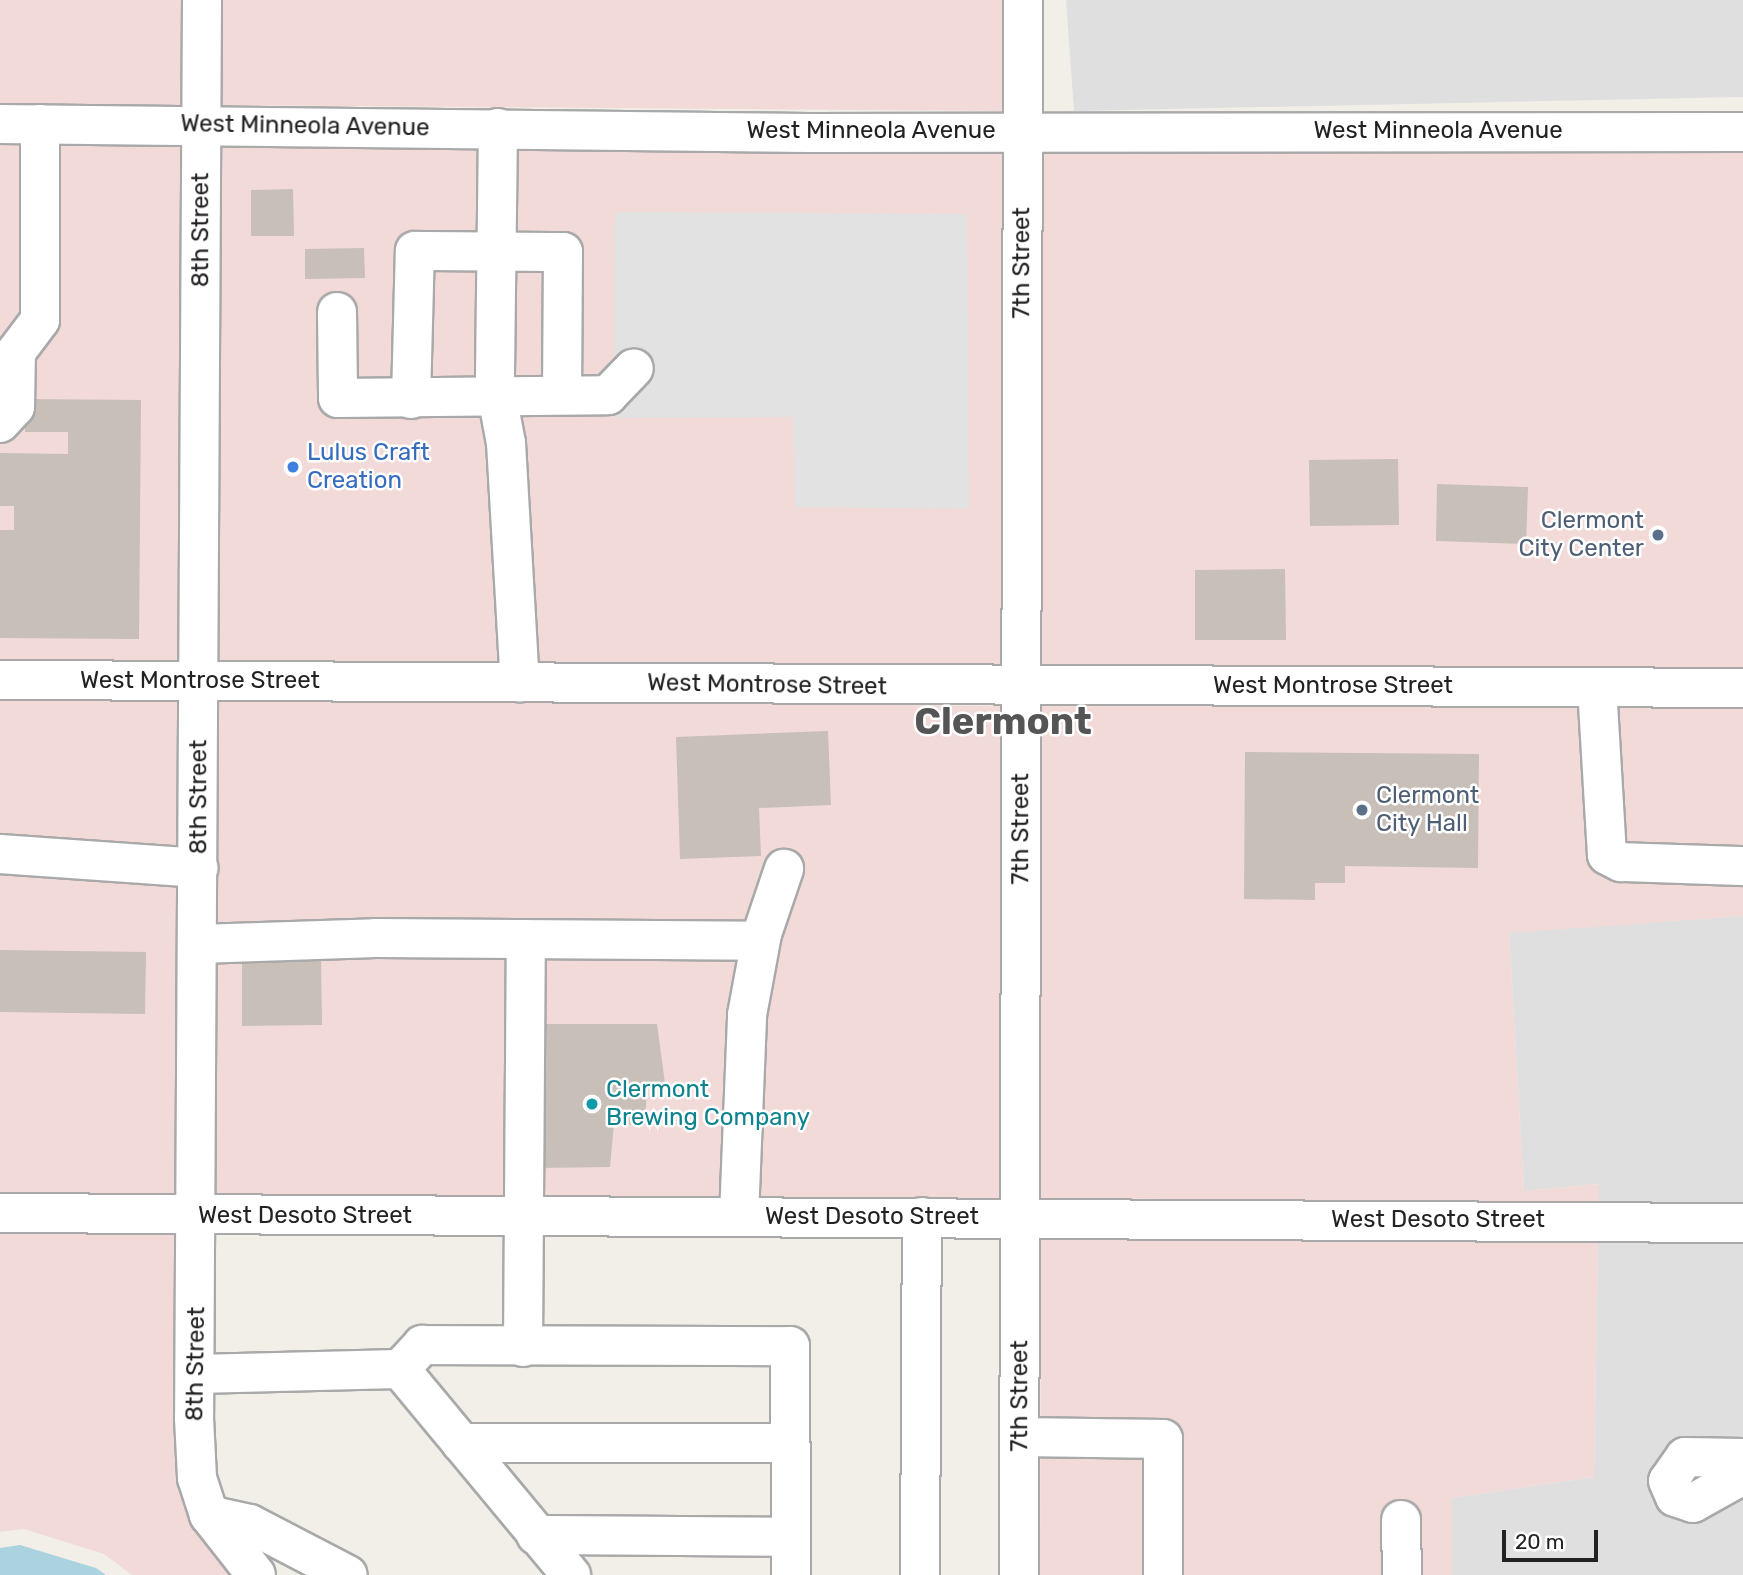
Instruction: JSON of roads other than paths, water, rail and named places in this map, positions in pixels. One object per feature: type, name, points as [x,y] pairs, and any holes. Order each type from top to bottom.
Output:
[{"type":"street","name":"8th Street","points":[[202,0],[198,681],[199,1215],[195,1374],[197,1478],[209,1516],[256,1575]]},
{"type":"street","name":"7th Street","points":[[1019,1575],[1023,0]]},
{"type":"street","name":"West Minneola Avenue","points":[[0,124],[1743,132]]},
{"type":"street","points":[[0,423],[15,407],[16,352],[40,320],[40,124]]},
{"type":"street","points":[[498,128],[498,399],[520,683]]},
{"type":"street","points":[[411,399],[415,251],[563,252],[562,395]]},
{"type":"street","points":[[337,312],[338,398],[498,399],[608,395],[634,368]]},
{"type":"street","name":"West Montrose Street","points":[[0,680],[1021,687],[1743,688]]},
{"type":"street","points":[[1597,687],[1606,855],[1621,862],[1743,866]]},
{"type":"street","points":[[0,854],[199,868]]},
{"type":"street","points":[[740,1217],[747,1015],[760,941],[784,869]]},
{"type":"street","points":[[523,1347],[526,939]]},
{"type":"street","points":[[199,944],[526,939],[760,941]]},
{"type":"street","name":"West Desoto Street","points":[[0,1213],[1743,1223]]},
{"type":"street","points":[[920,1575],[922,1217]]},
{"type":"street","points":[[195,1374],[400,1369],[422,1345],[790,1346],[791,1575]]},
{"type":"street","points":[[400,1369],[571,1575]]},
{"type":"street","points":[[1020,1437],[1163,1440],[1163,1575]]},
{"type":"street","points":[[461,1443],[790,1443]]},
{"type":"street","points":[[1743,1458],[1685,1457],[1668,1481],[1675,1497],[1693,1503],[1743,1475]]},
{"type":"street","points":[[209,1516],[282,1538],[348,1575]]},
{"type":"street","points":[[1401,1520],[1402,1575]]},
{"type":"street","points":[[536,1535],[791,1537]]},
{"type":"water","points":[[20,1545],[96,1568],[106,1575],[0,1575],[0,1548]]},
{"type":"place","name":"Lulus Craft Creation","points":[[293,467]]},
{"type":"place","name":"Clermont City Center","points":[[1658,535]]},
{"type":"place","name":"Clermont City Hall","points":[[1362,810]]},
{"type":"place","name":"Clermont Brewing Company","points":[[592,1104]]},
{"type":"district","name":"Clermont","points":[[1003,722]]}]
